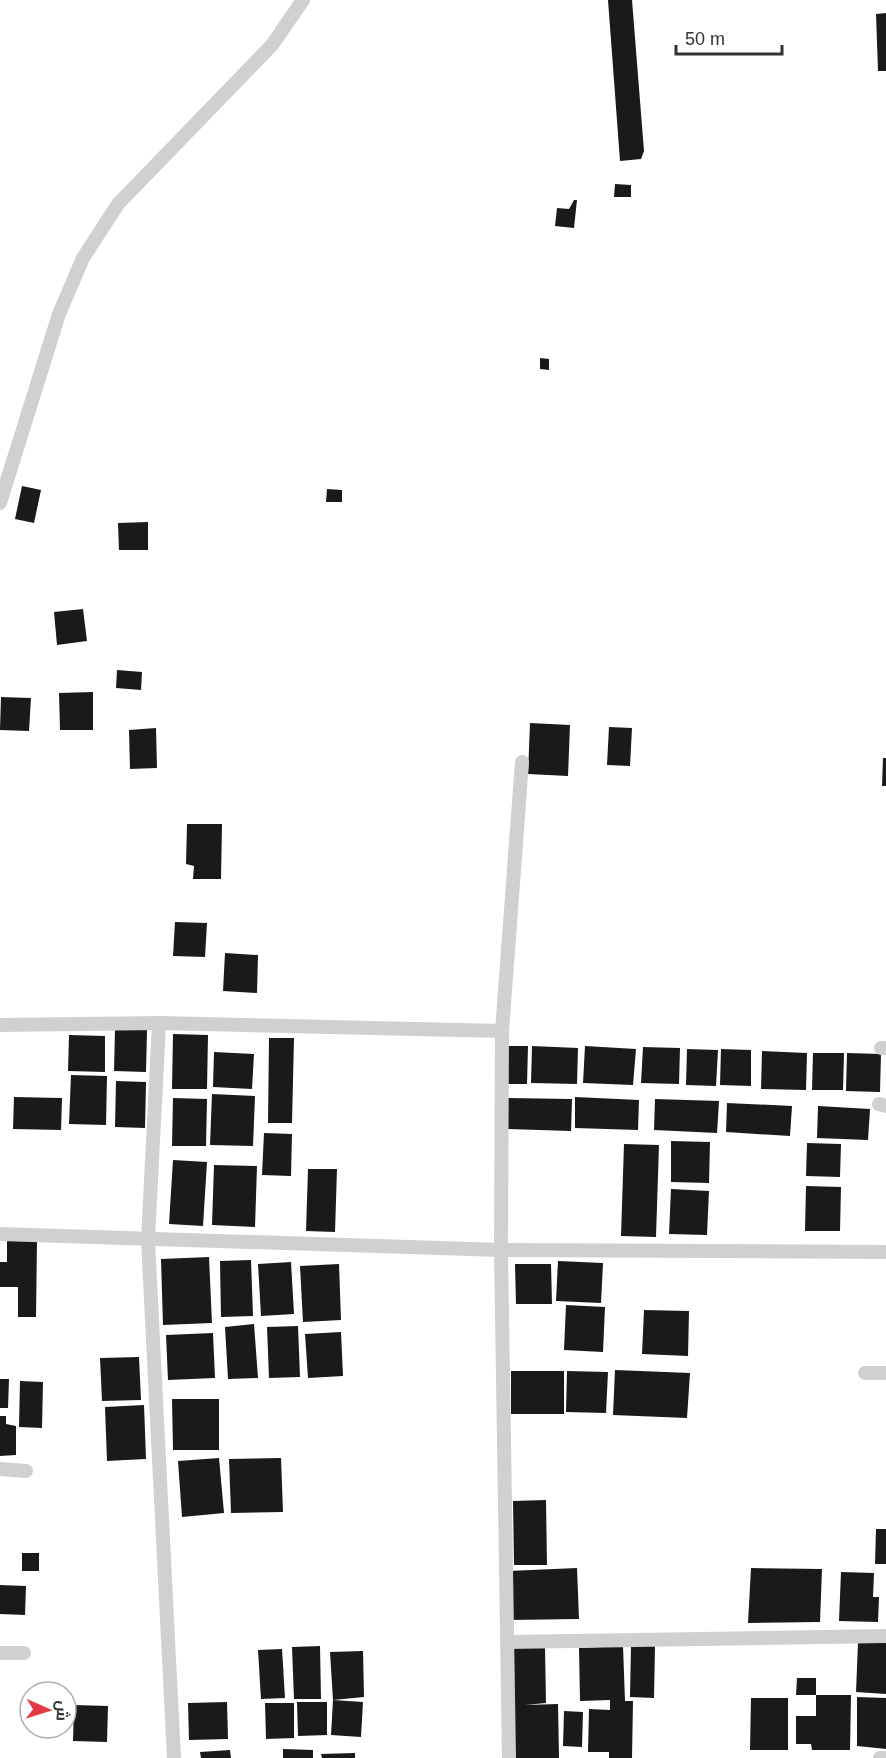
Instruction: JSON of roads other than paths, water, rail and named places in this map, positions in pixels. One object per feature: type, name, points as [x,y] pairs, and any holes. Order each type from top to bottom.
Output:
[{"type":"street","points":[[0,503],[59,314],[83,258],[118,204],[272,45],[303,0]]},
{"type":"street","points":[[509,1758],[501,1250],[502,1031],[522,762]]},
{"type":"street","points":[[0,1025],[159,1023],[502,1031]]},
{"type":"street","points":[[159,1023],[148,1240],[174,1758]]},
{"type":"street","points":[[0,1234],[501,1250],[886,1252]]},
{"type":"street","points":[[865,1373],[886,1373]]},
{"type":"street","points":[[0,1469],[26,1471]]},
{"type":"street","points":[[507,1642],[886,1636]]},
{"type":"street","points":[[0,1653],[24,1653]]},
{"type":"street","points":[[880,1758],[886,1758]]}]
